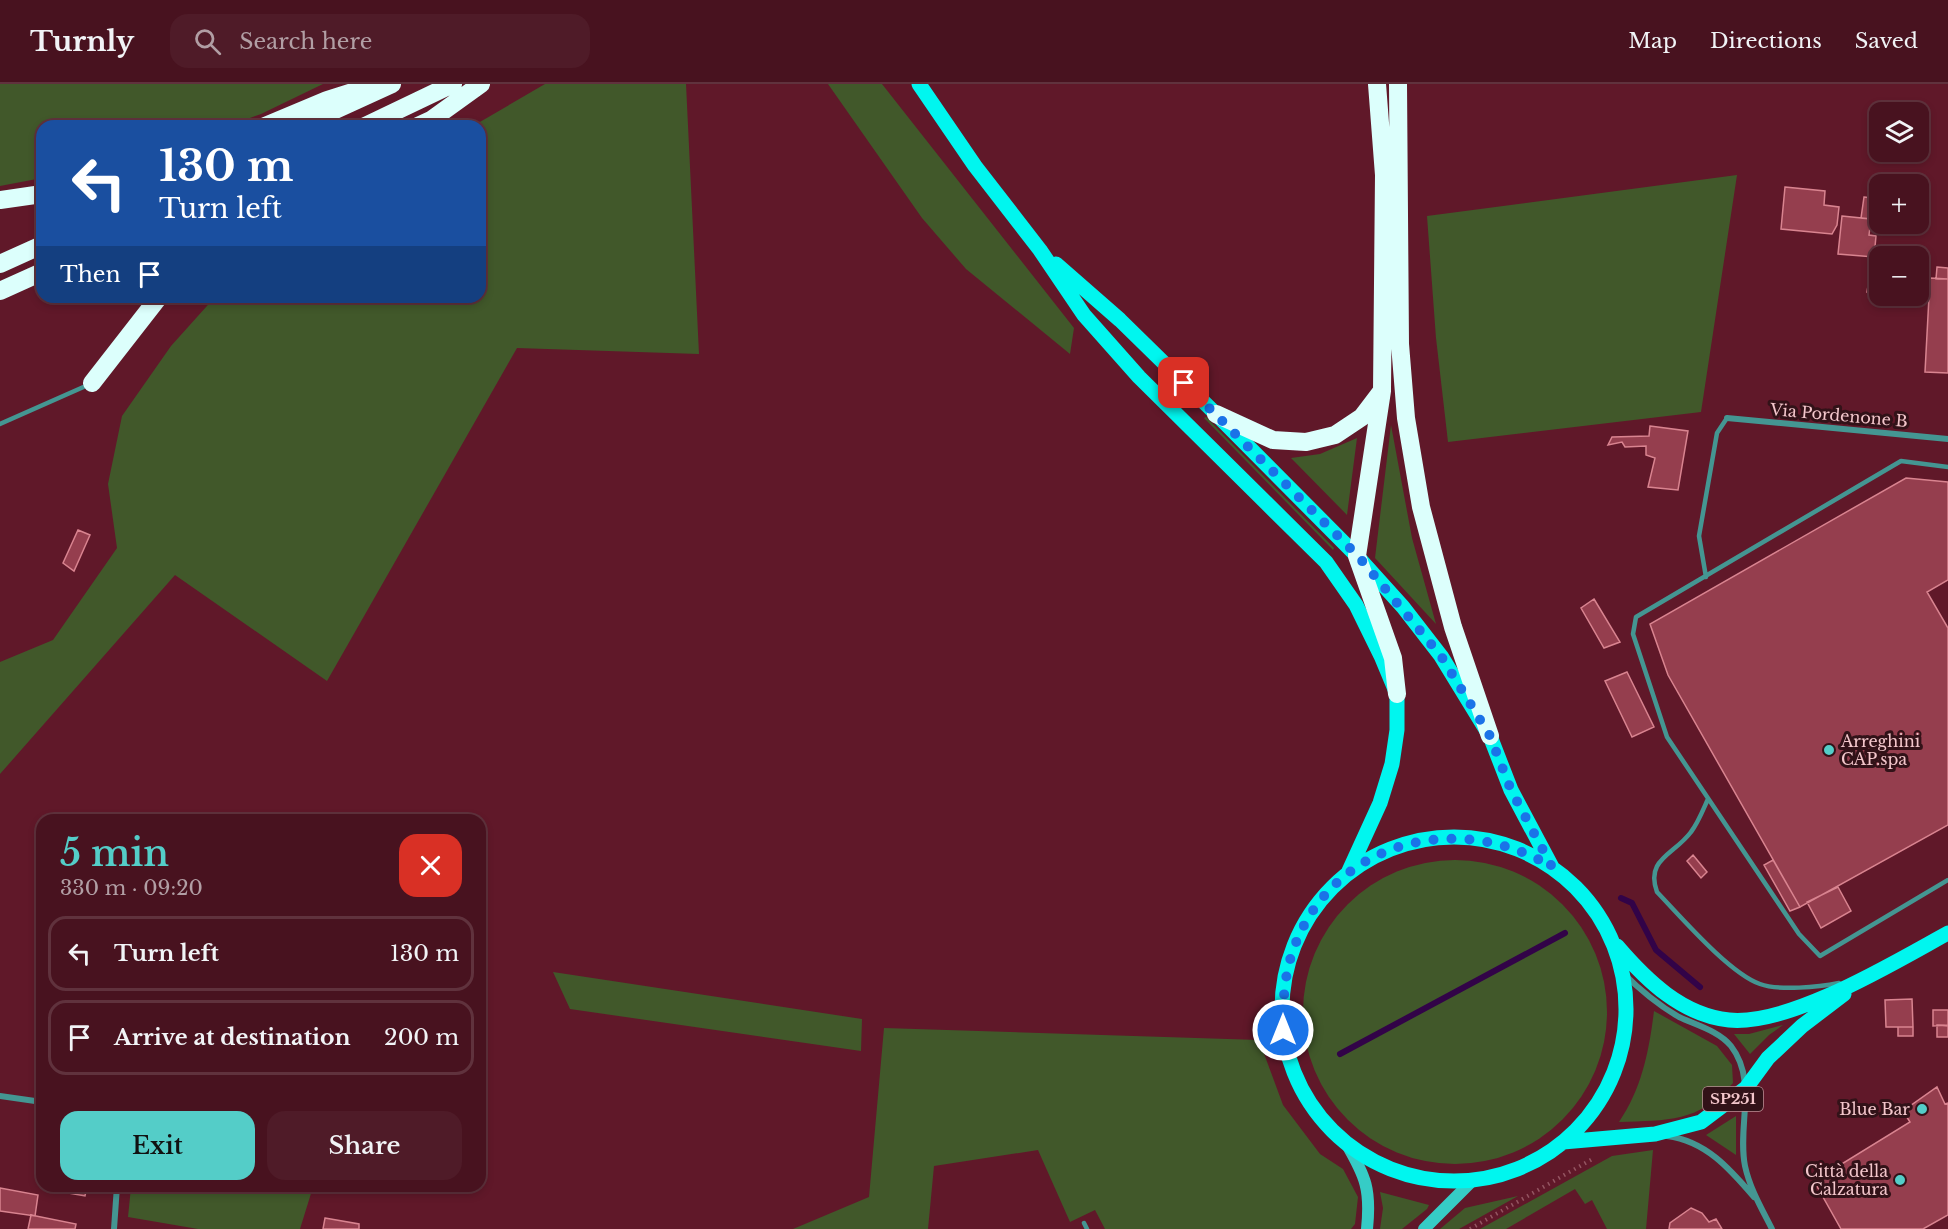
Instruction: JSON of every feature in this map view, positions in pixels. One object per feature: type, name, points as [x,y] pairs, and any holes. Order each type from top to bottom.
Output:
[{"type":"highway","points":[[279,120],[327,100],[378,84]]},
{"type":"highway","points":[[313,120],[392,84]]},
{"type":"highway","points":[[378,120],[453,84]]},
{"type":"highway","points":[[431,120],[481,84]]},
{"type":"highway","points":[[1377,84],[1384,175],[1382,391],[1358,556],[1393,658],[1397,694]]},
{"type":"highway","points":[[1398,84],[1400,344],[1406,418],[1421,507],[1453,627],[1490,736]]},
{"type":"highway","points":[[0,200],[36,195]]},
{"type":"highway","points":[[0,264],[36,248]]},
{"type":"highway","points":[[0,291],[36,275]]},
{"type":"highway","points":[[92,383],[154,303]]},
{"type":"highway","points":[[1216,414],[1273,440],[1306,442],[1335,435],[1362,417],[1382,391]]},
{"type":"main road","points":[[919,84],[975,166],[1040,250],[1084,315],[1139,377],[1326,562],[1356,605],[1397,694],[1397,730],[1392,764],[1380,803],[1347,874]]},
{"type":"main road","points":[[1040,250],[1120,320],[1358,556],[1441,656],[1490,736],[1511,790],[1552,867]]},
{"type":"main road","name":"SP251","points":[[1439,837],[1472,838],[1505,844],[1552,867],[1587,899],[1611,940],[1622,972],[1626,1019],[1617,1065],[1595,1107],[1563,1142],[1521,1168],[1472,1181],[1438,1181],[1405,1174],[1374,1162],[1346,1143],[1316,1112],[1294,1073],[1283,1030],[1284,986],[1295,944],[1317,906],[1347,874],[1375,856],[1406,844],[1439,837]]},
{"type":"main road","name":"SP251","points":[[1611,940],[1666,994],[1693,1010],[1730,1020],[1762,1018],[1814,1001],[1865,978],[1948,933]]},
{"type":"main road","name":"SP251","points":[[1563,1142],[1655,1134],[1701,1122],[1746,1088],[1768,1058],[1802,1026],[1865,978]]},
{"type":"main road","name":"SP251","points":[[1346,1143],[1367,1183],[1367,1229]]},
{"type":"main road","points":[[1424,1229],[1472,1181]]},
{"type":"street","name":"Via Pordenone B","points":[[1727,418],[1948,439]]},
{"type":"street","points":[[1622,972],[1666,1008],[1709,1030],[1730,1044],[1740,1063],[1746,1088],[1743,1143],[1745,1166],[1757,1200],[1772,1229]]},
{"type":"street","points":[[0,1096],[36,1101]]},
{"type":"street","points":[[1655,1134],[1681,1138],[1712,1152],[1757,1200]]},
{"type":"street","points":[[114,1229],[117,1192]]},
{"type":"lane","points":[[0,424],[92,383]]},
{"type":"lane","points":[[1706,577],[1699,536],[1718,433],[1727,418]]},
{"type":"lane","points":[[1948,467],[1901,461],[1636,617],[1633,634],[1667,737],[1800,934],[1820,956],[1948,880]]},
{"type":"lane","points":[[1708,799],[1692,831],[1678,847],[1663,857],[1655,869],[1652,878],[1657,892],[1739,972],[1760,984],[1824,987],[1865,978]]},
{"type":"path","points":[[1470,1229],[1604,1154]]},
{"type":"green space","points":[[0,84],[323,84],[244,120],[36,120],[36,179],[0,186]]},
{"type":"green space","points":[[545,84],[686,84],[699,354],[517,348],[327,681],[175,575],[0,774],[0,662],[53,640],[117,548],[108,484],[122,416],[171,346],[210,303],[486,303],[486,120],[483,120]]},
{"type":"green space","points":[[828,84],[882,84],[1074,328],[1070,354],[966,269],[922,218]]},
{"type":"green space","points":[[1737,175],[1701,412],[1448,442],[1436,338],[1427,216]]},
{"type":"green space","points":[[1206,417],[1334,548],[1333,550],[1204,418]]},
{"type":"green space","points":[[1391,425],[1412,538],[1436,624],[1375,558]]},
{"type":"green space","points":[[1357,438],[1347,515],[1291,458],[1320,454]]},
{"type":"green space","points":[[1440,860],[1470,860],[1499,866],[1527,878],[1552,894],[1573,915],[1589,940],[1601,968],[1605,982],[1607,1012],[1605,1042],[1596,1070],[1582,1097],[1563,1120],[1540,1139],[1513,1153],[1485,1162],[1440,1164],[1411,1158],[1383,1146],[1358,1130],[1337,1109],[1321,1084],[1309,1056],[1303,1027],[1303,997],[1309,968],[1321,940],[1337,915],[1358,894],[1383,878],[1411,866]]},
{"type":"green space","points":[[553,972],[862,1019],[861,1051],[570,1009]]},
{"type":"green space","points":[[1654,1011],[1717,1046],[1732,1065],[1733,1083],[1707,1106],[1681,1117],[1619,1122],[1639,1082],[1650,1040]]},
{"type":"green space","points":[[1783,1025],[1750,1054],[1734,1034],[1749,1034]]},
{"type":"green space","points":[[884,1028],[1259,1040],[1283,1105],[1320,1154],[1343,1169],[1358,1197],[1355,1224],[1351,1229],[1105,1229],[1095,1210],[1070,1222],[1038,1150],[934,1166],[928,1229],[793,1229],[869,1197]]},
{"type":"green space","points":[[1736,1116],[1736,1155],[1706,1135]]},
{"type":"green space","points":[[1653,1150],[1646,1229],[1607,1229],[1592,1200],[1585,1204],[1575,1189],[1506,1229],[1480,1229],[1612,1156]]},
{"type":"green space","points":[[130,1192],[311,1192],[300,1229],[198,1229],[128,1217]]},
{"type":"green space","points":[[1380,1192],[1429,1205],[1402,1229],[1380,1229],[1383,1208]]},
{"type":"green space","points":[[1518,1196],[1459,1229],[1440,1229],[1465,1208]]},
{"type":"building","points":[[1785,187],[1825,191],[1824,205],[1839,207],[1837,225],[1832,234],[1781,229]]},
{"type":"building","points":[[1864,197],[1869,198],[1869,219],[1861,218]]},
{"type":"building","points":[[1842,216],[1869,219],[1869,235],[1876,236],[1875,246],[1869,246],[1869,257],[1838,254]]},
{"type":"building","points":[[1937,267],[1948,268],[1948,279],[1936,279]]},
{"type":"building","points":[[1930,278],[1948,279],[1948,373],[1925,372]]},
{"type":"building","points":[[1650,426],[1688,431],[1678,490],[1648,487],[1655,458],[1646,455],[1646,446],[1625,447],[1622,442],[1608,445],[1612,437],[1649,436]]},
{"type":"building","name":"Arreghini CAP.spa","points":[[1906,478],[1948,482],[1948,580],[1927,592],[1948,628],[1948,825],[1800,907],[1668,675],[1650,624]]},
{"type":"building","points":[[78,530],[90,535],[74,571],[63,563]]},
{"type":"building","points":[[1594,599],[1620,642],[1604,648],[1581,608]]},
{"type":"building","points":[[1627,672],[1654,727],[1632,737],[1605,681]]},
{"type":"building","points":[[1693,855],[1707,872],[1701,878],[1687,861]]},
{"type":"building","points":[[1773,860],[1800,907],[1790,911],[1764,865]]},
{"type":"building","points":[[1838,887],[1851,911],[1821,928],[1807,902]]},
{"type":"building","points":[[1912,999],[1913,1027],[1886,1027],[1885,1000]]},
{"type":"building","points":[[1933,1010],[1948,1010],[1948,1025],[1933,1026]]},
{"type":"building","points":[[1937,1025],[1948,1026],[1948,1037],[1937,1037]]},
{"type":"building","points":[[1898,1027],[1913,1027],[1913,1036],[1898,1036]]},
{"type":"building","points":[[1937,1087],[1945,1104],[1948,1103],[1948,1215],[1923,1229],[1841,1229],[1814,1181],[1910,1122],[1903,1111]]},
{"type":"building","points":[[0,1188],[38,1195],[35,1216],[0,1211]]},
{"type":"building","points":[[62,1192],[86,1192],[85,1196]]},
{"type":"building","points":[[1691,1208],[1702,1213],[1709,1222],[1716,1219],[1722,1229],[1669,1229],[1670,1223]]},
{"type":"building","points":[[31,1215],[76,1224],[75,1229],[28,1229]]},
{"type":"building","points":[[325,1218],[359,1224],[359,1229],[323,1229]]},
{"type":"waterway","points":[[1621,898],[1632,903],[1656,950],[1700,987]]},
{"type":"waterway","points":[[1340,1054],[1565,933]]},
{"type":"place","name":"Arreghini CAP.spa","points":[[1829,750]]},
{"type":"place","name":"Blue Bar","points":[[1922,1109]]},
{"type":"place","name":"Città della Calzatura","points":[[1900,1180]]},
{"type":"route","points":[[1184,383],[1358,556],[1403,607],[1441,656],[1490,736],[1511,790],[1552,867],[1536,857],[1505,844],[1472,838],[1439,837],[1406,844],[1375,856],[1347,874],[1317,906],[1295,944],[1284,986],[1283,1030]]}]
